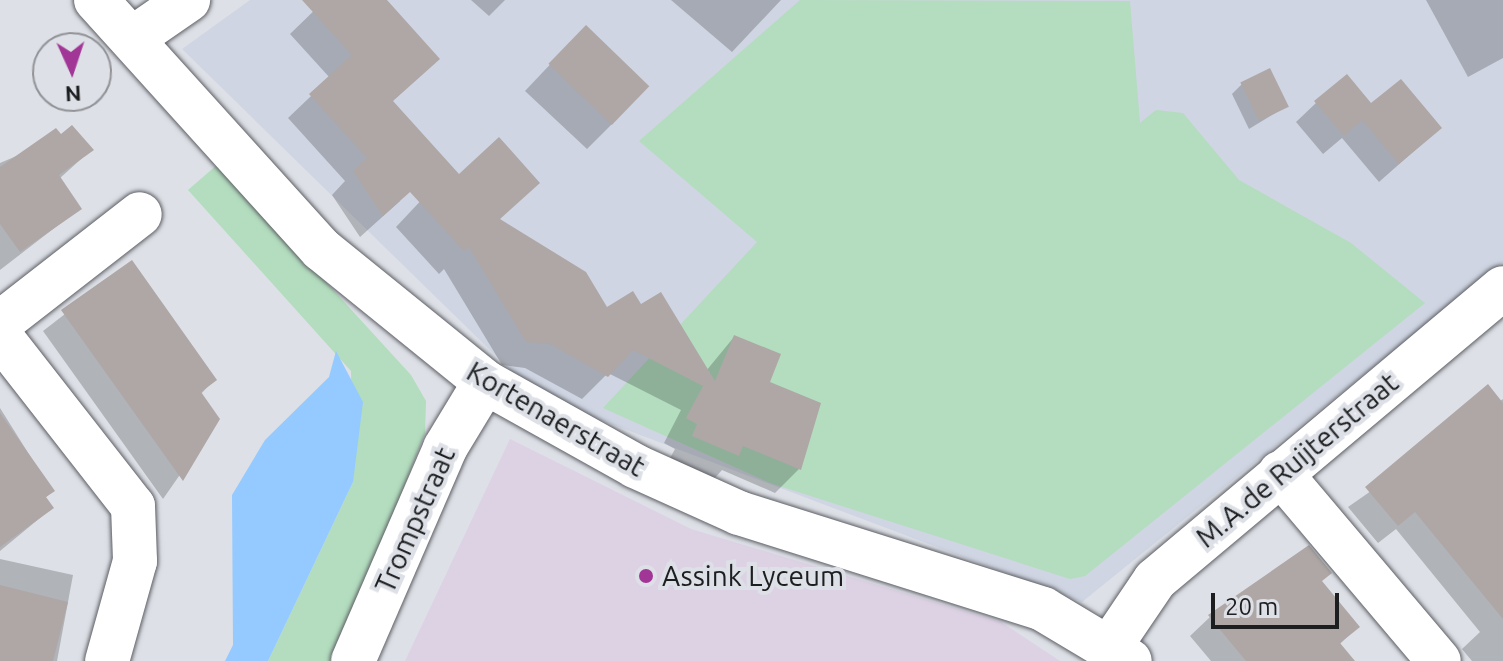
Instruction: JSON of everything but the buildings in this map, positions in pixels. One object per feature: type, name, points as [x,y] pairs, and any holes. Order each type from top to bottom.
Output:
[{"type":"street","name":"Kortenaerstraat","points":[[96,0],[321,249],[485,382],[635,466],[739,513],[1043,609],[1120,655]]},
{"type":"street","points":[[133,38],[188,0]]},
{"type":"street","points":[[0,323],[140,214]]},
{"type":"street","name":"M.A.de Ruijterstraat","points":[[1120,655],[1155,580],[1503,288]]},
{"type":"street","points":[[0,336],[133,506],[135,561],[107,661]]},
{"type":"street","name":"Trompstraat","points":[[353,661],[445,448],[485,382]]},
{"type":"street","points":[[1280,473],[1439,661]]},
{"type":"shaded area","points":[[250,0],[1503,0],[1503,262],[1082,602],[537,396],[182,49]]},
{"type":"shaded area","name":"Assink Lyceum","points":[[510,439],[691,529],[1001,622],[1060,661],[405,661]]},
{"type":"green space","points":[[800,0],[1130,1],[1140,123],[1156,110],[1183,113],[1239,180],[1351,243],[1425,303],[1085,576],[1070,579],[770,483],[603,408],[757,242],[639,141]]},
{"type":"green space","points":[[218,164],[411,375],[426,401],[425,433],[336,661],[268,661],[353,482],[351,371],[188,190]]},
{"type":"water","points":[[336,351],[363,402],[353,482],[268,661],[225,661],[233,645],[232,495],[265,440],[329,377]]},
{"type":"place","name":"Assink Lyceum","points":[[646,576]]}]
